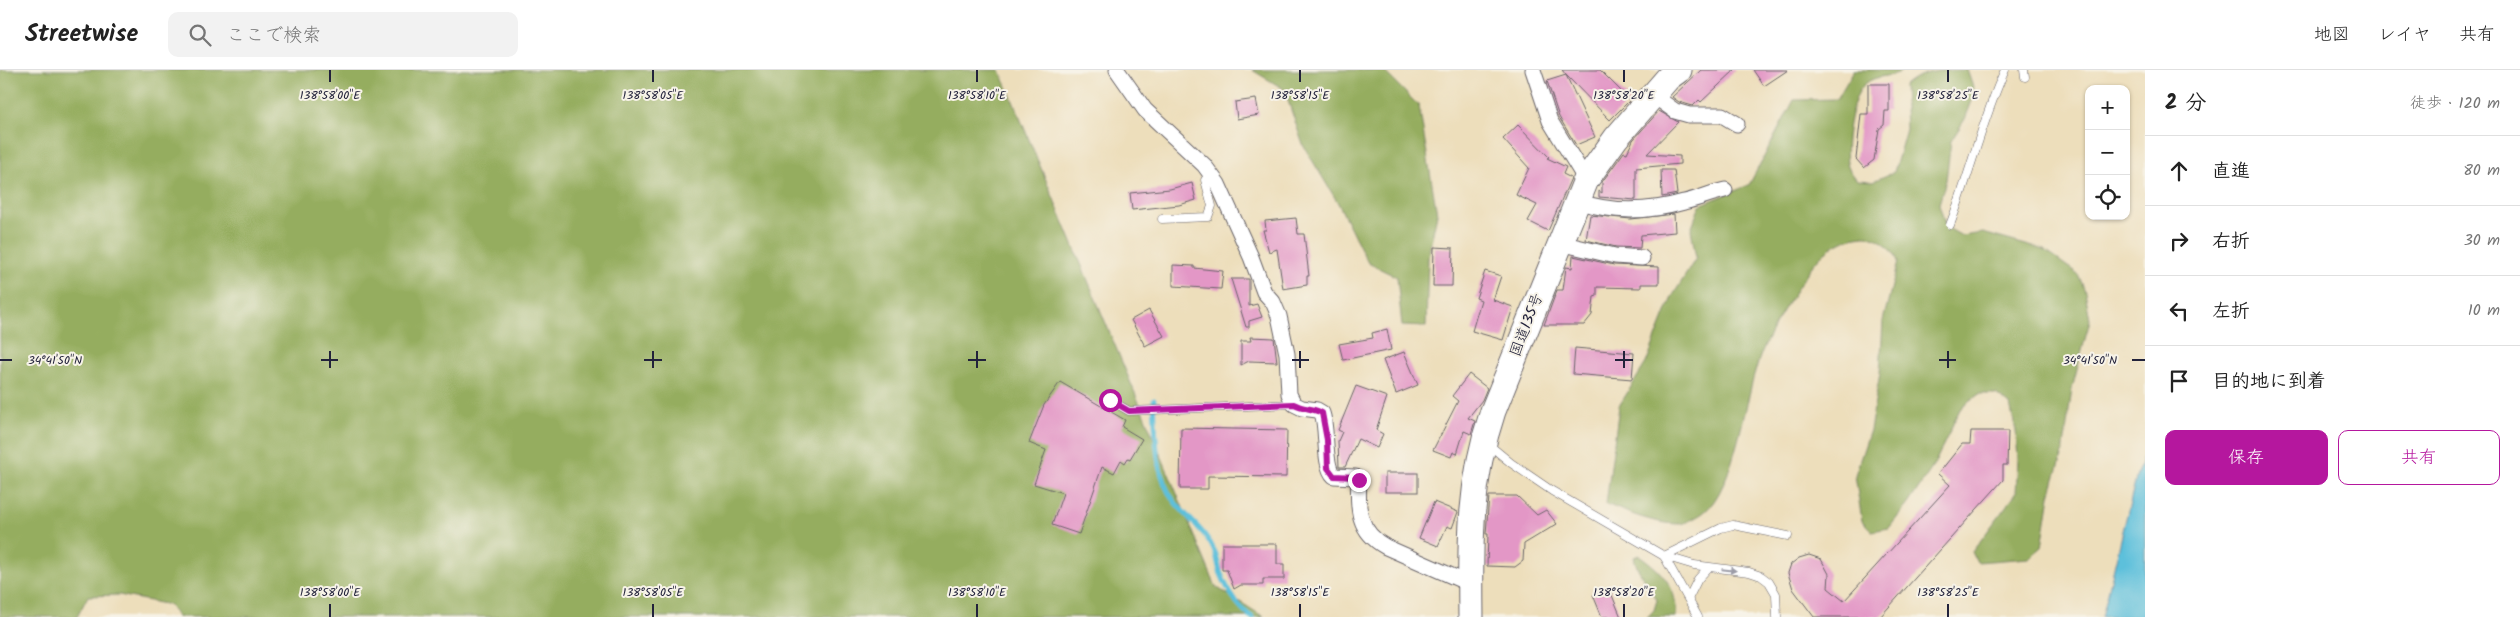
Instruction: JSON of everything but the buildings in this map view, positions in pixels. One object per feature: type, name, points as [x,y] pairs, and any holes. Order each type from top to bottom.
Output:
[{"type":"highway","name":"国道135号","points":[[1470,617],[1474,487],[1483,440],[1537,298],[1582,191],[1616,138],[1653,95],[1679,70]]},
{"type":"street","points":[[1117,70],[1145,110],[1218,184],[1264,292],[1273,302],[1279,316],[1287,354],[1289,394],[1294,404],[1322,413],[1327,440],[1328,468],[1334,476],[1356,477],[1359,480],[1359,513],[1362,524],[1375,541],[1470,584]]},
{"type":"street","points":[[1533,70],[1550,121],[1582,191],[1598,208],[1620,210],[1645,208],[1685,202],[1725,190]]},
{"type":"street","points":[[1653,95],[1675,111],[1689,114],[1722,114],[1737,124]]},
{"type":"street","points":[[1560,243],[1615,256],[1642,258]]},
{"type":"lane","points":[[1950,225],[1972,165],[1982,127],[2005,70]]},
{"type":"lane","points":[[1162,219],[1208,217],[1212,206],[1205,180],[1210,174]]},
{"type":"lane","points":[[1110,400],[1129,411],[1294,404]]},
{"type":"lane","points":[[1483,440],[1511,464],[1568,501],[1664,556],[1708,568],[1748,572],[1765,579],[1776,594],[1778,617]]},
{"type":"lane","points":[[1664,556],[1721,528],[1733,525],[1788,536]]},
{"type":"lane","points":[[1664,556],[1689,597],[1698,617]]},
{"type":"lane","points":[[1689,597],[1698,579],[1708,568]]},
{"type":"green space","points":[[0,70],[1000,70],[1216,587],[1264,617],[177,617],[170,605],[119,595],[88,596],[77,617],[0,617]]},
{"type":"green space","points":[[1252,70],[1383,70],[1419,106],[1437,214],[1428,257],[1426,327],[1402,326],[1397,277],[1368,263],[1338,203],[1303,145],[1284,89]]},
{"type":"green space","points":[[1854,70],[1904,70],[1869,81],[1860,90],[1855,100],[1847,136],[1848,167],[1857,180],[1873,181],[1894,172],[1906,129],[1904,86],[1925,74],[1967,70],[1975,93],[1965,119],[1951,141],[1946,180],[1939,204],[1946,227],[1962,236],[1983,233],[2044,250],[2078,274],[2085,291],[2090,320],[2072,389],[2063,453],[2050,495],[2042,547],[2029,558],[1977,562],[1972,552],[2016,493],[2018,459],[2016,431],[2010,405],[1996,394],[1979,394],[1960,409],[1934,465],[1908,504],[1889,528],[1872,531],[1862,521],[1855,475],[1870,430],[1880,373],[1883,321],[1898,262],[1893,252],[1885,244],[1869,236],[1852,238],[1832,247],[1824,253],[1810,268],[1783,312],[1769,337],[1755,371],[1732,462],[1724,484],[1714,501],[1703,513],[1684,523],[1670,524],[1642,517],[1606,504],[1619,406],[1646,363],[1672,297],[1696,258],[1691,229],[1700,205],[1749,185],[1794,100],[1837,99]]},
{"type":"green space","points":[[1639,555],[1655,567],[1667,581],[1674,597],[1676,617],[1647,617],[1654,610],[1657,600],[1635,562],[1634,557]]},
{"type":"water","points":[[2145,451],[2145,617],[2102,617],[2136,478]]},
{"type":"waterway","points":[[1154,400],[1157,453],[1167,490],[1174,501],[1207,538],[1215,552],[1220,571],[1230,592],[1237,603],[1252,617]]},
{"type":"route","points":[[1110,400],[1129,411],[1294,404],[1302,408],[1317,410],[1322,413],[1325,422],[1328,468],[1330,473],[1334,476],[1356,477],[1359,480]]}]
